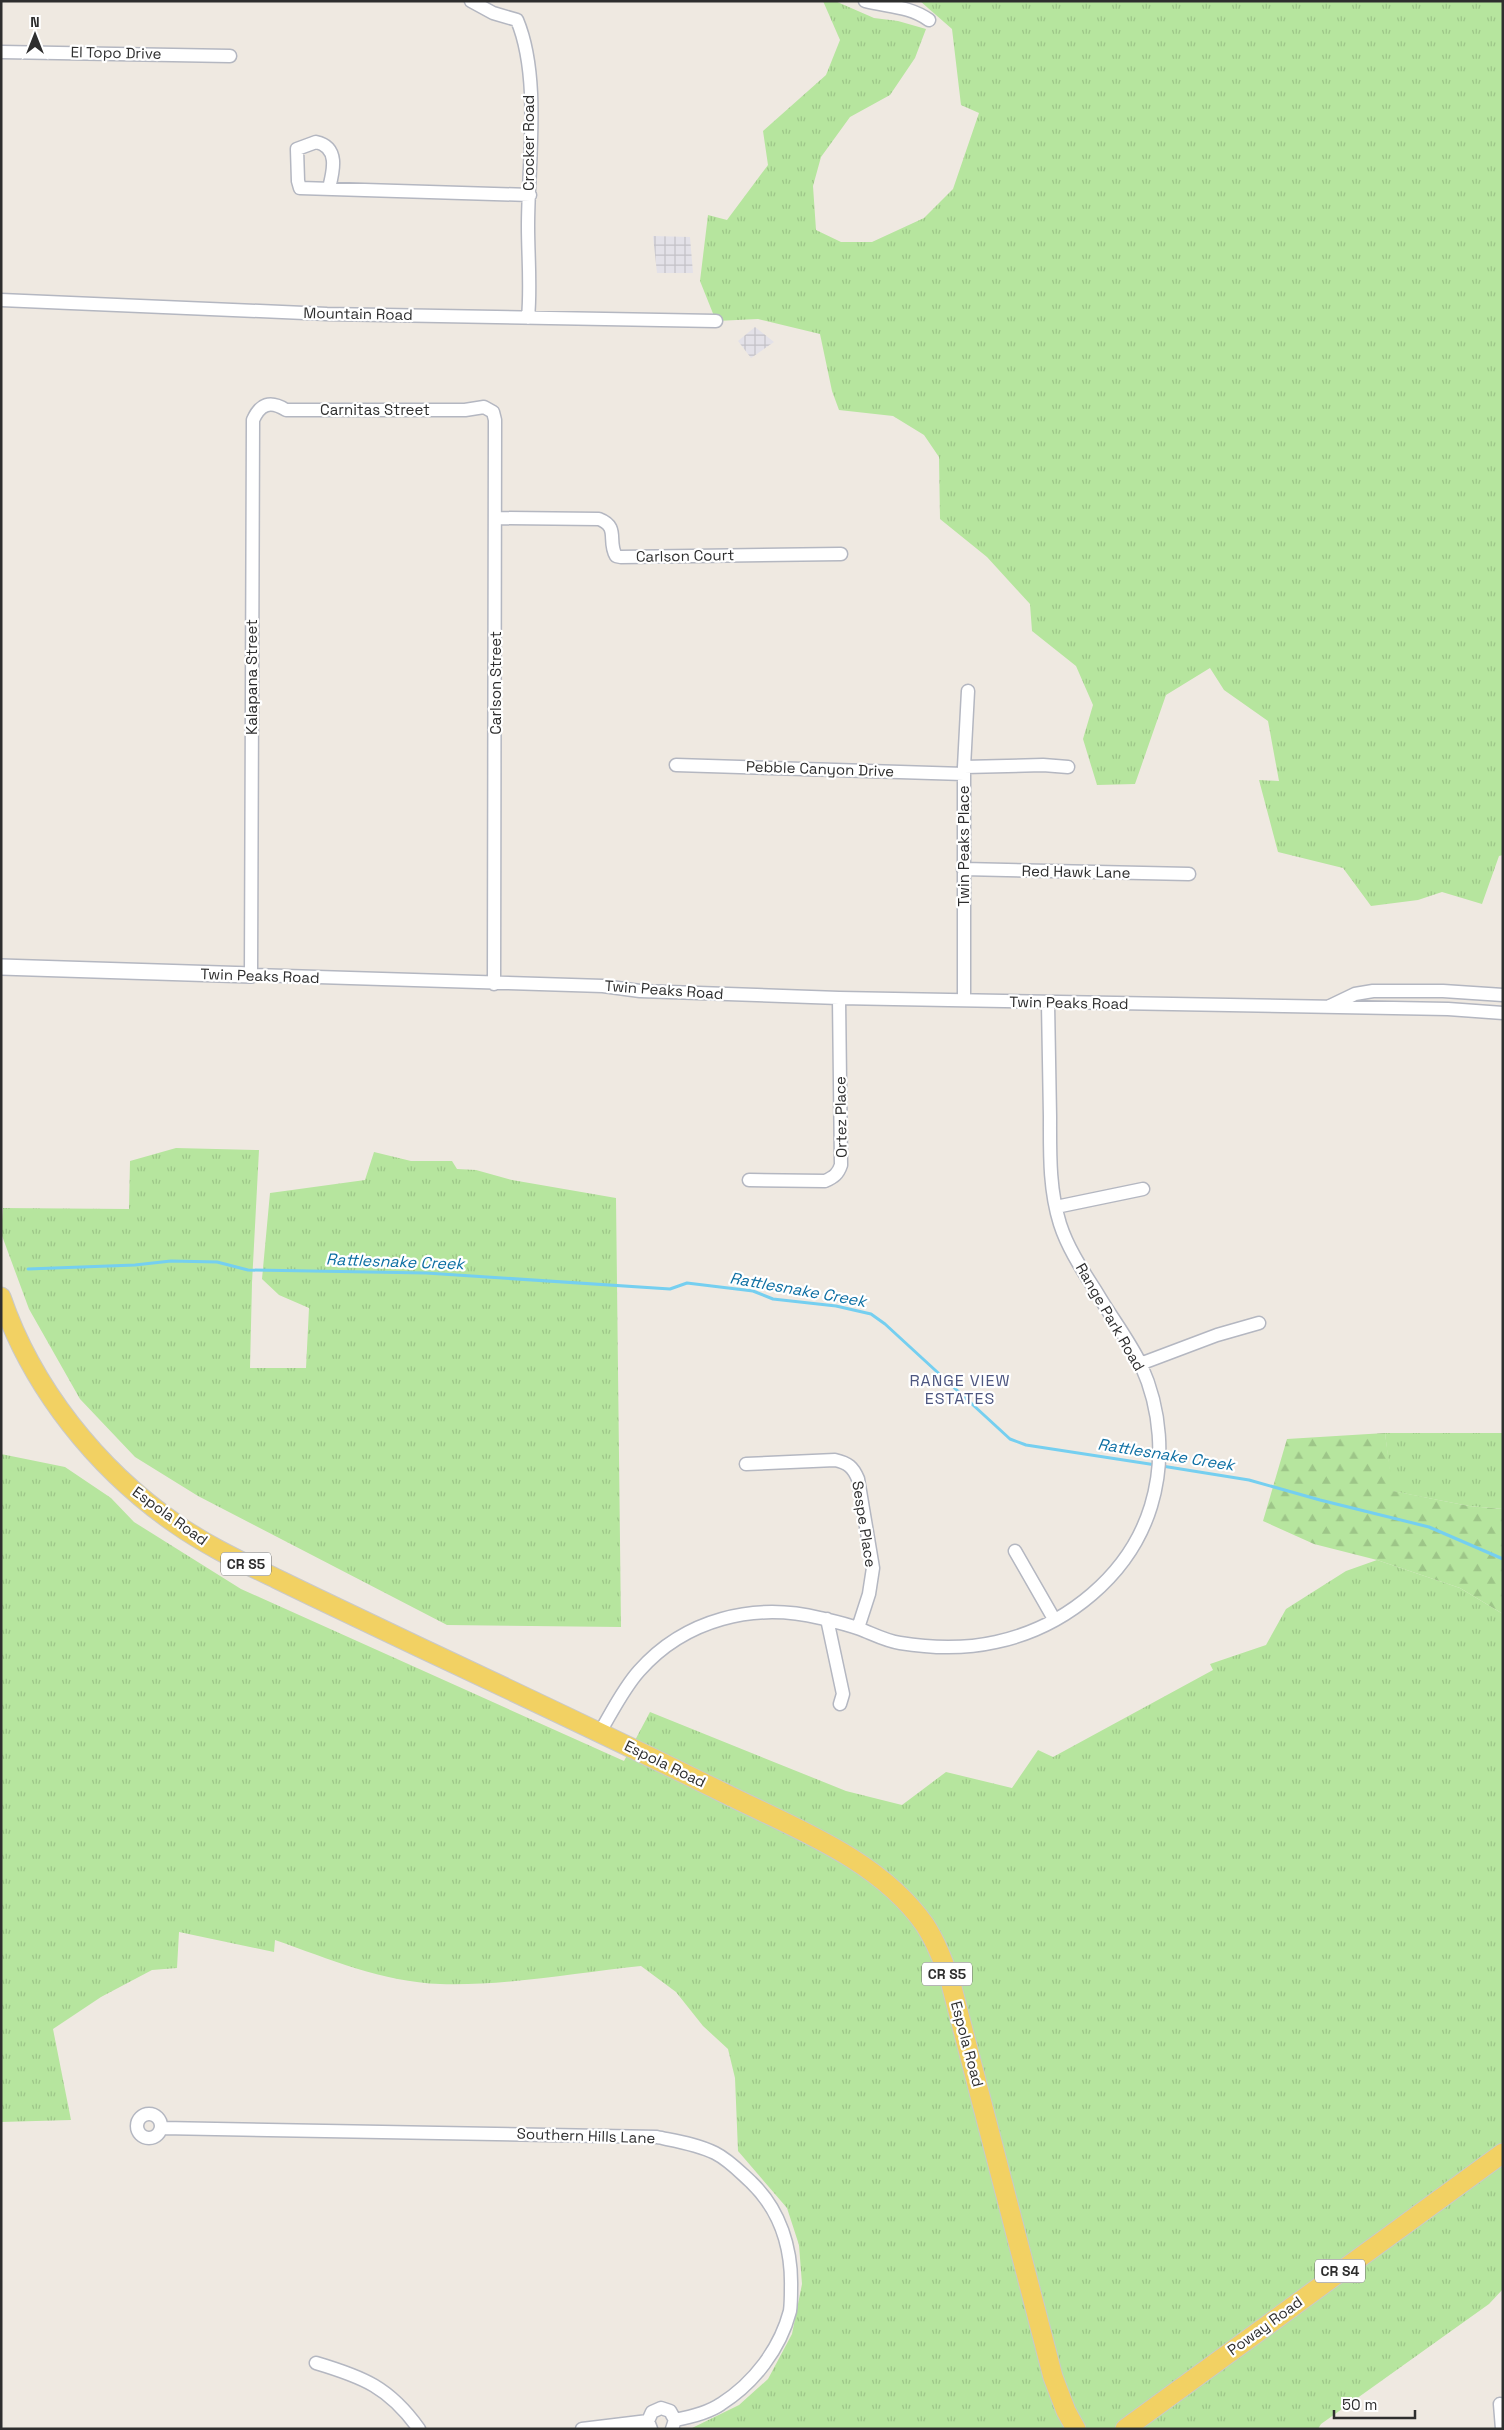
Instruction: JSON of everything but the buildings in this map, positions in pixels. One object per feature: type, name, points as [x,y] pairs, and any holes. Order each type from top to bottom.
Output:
[{"type":"main road","name":"Espola Road","points":[[1,1297],[13,1328],[40,1378],[79,1435],[118,1476],[176,1524],[239,1560],[600,1732],[852,1858],[898,1893],[926,1927],[943,1962],[955,1999],[1053,2377],[1066,2411],[1076,2429]]},
{"type":"main road","name":"Poway Road","points":[[1124,2429],[1503,2153]]},
{"type":"street","name":"Crocker Road","points":[[471,1],[493,14],[517,20],[525,40],[530,96],[530,195],[528,224],[530,298],[528,318]]},
{"type":"street","points":[[865,1],[897,6],[916,12],[930,20]]},
{"type":"street","name":"El Topo Drive","points":[[1,52],[230,56]]},
{"type":"street","points":[[329,188],[530,195]]},
{"type":"street","name":"Mountain Road","points":[[1,300],[327,314],[716,321]]},
{"type":"street","name":"Kalapana Street","points":[[251,976],[253,420],[258,410],[268,404],[276,404],[286,410]]},
{"type":"street","name":"Carlson Street","points":[[465,410],[484,407],[493,412],[495,420],[497,518],[494,984]]},
{"type":"street","name":"Carnitas Street","points":[[286,410],[465,410]]},
{"type":"street","name":"Carlson Court","points":[[497,518],[599,519],[607,522],[612,529],[612,549],[616,556],[621,557],[841,554]]},
{"type":"street","name":"Twin Peaks Place","points":[[964,1000],[964,770],[968,691]]},
{"type":"street","name":"Pebble Canyon Drive","points":[[676,765],[964,770],[1043,765],[1068,767]]},
{"type":"street","name":"Red Hawk Lane","points":[[963,869],[1189,874]]},
{"type":"street","name":"Twin Peaks Road","points":[[1,967],[603,986],[640,992],[1048,1003],[1466,1010],[1503,1013]]},
{"type":"street","name":"Twin Peaks Road","points":[[1327,1007],[1355,994],[1373,991],[1442,991],[1503,994]]},
{"type":"street","name":"Ortez Place","points":[[749,1180],[825,1181],[833,1178],[839,1172],[841,1165],[839,998]]},
{"type":"street","name":"Range Park Road","points":[[600,1732],[638,1672],[659,1652],[688,1631],[714,1621],[742,1614],[791,1613],[858,1628],[900,1643],[958,1646],[998,1642],[1036,1628],[1083,1602],[1112,1576],[1129,1555],[1148,1517],[1159,1473],[1159,1432],[1151,1394],[1140,1364],[1068,1245],[1056,1207],[1050,1172],[1048,1003]]},
{"type":"street","points":[[1056,1207],[1143,1189]]},
{"type":"street","points":[[1140,1364],[1217,1335],[1259,1323]]},
{"type":"street","name":"Sespe Place","points":[[746,1464],[835,1460],[845,1462],[854,1469],[858,1479],[873,1568],[869,1594],[858,1628]]},
{"type":"street","points":[[1014,1550],[1054,1619]]},
{"type":"street","points":[[827,1620],[843,1694],[840,1704]]},
{"type":"street","name":"Southern Hills Lane","points":[[162,2128],[657,2137],[693,2145],[716,2154],[736,2168],[760,2191],[776,2215],[788,2247],[791,2280],[790,2310],[765,2364],[745,2386],[720,2405],[674,2424],[670,2411],[661,2408],[652,2412],[649,2425],[625,2424],[582,2429]]},
{"type":"street","points":[[316,2362],[359,2376],[378,2387],[407,2413],[419,2429]]},
{"type":"street","points":[[1500,2404],[1502,2429]]},
{"type":"shaded area","points":[[653,236],[690,237],[693,273],[657,273]]},
{"type":"shaded area","points":[[755,327],[774,342],[751,358],[738,341]]},
{"type":"green space","points":[[823,1],[835,1],[874,18],[898,21],[926,29],[915,58],[890,95],[850,117],[821,157],[813,186],[816,230],[841,242],[872,242],[924,218],[953,189],[979,113],[961,105],[952,29],[920,1],[1503,1],[1503,855],[1499,856],[1482,904],[1442,892],[1418,900],[1371,906],[1343,868],[1278,852],[1259,780],[1279,781],[1268,721],[1224,690],[1210,668],[1166,695],[1135,784],[1097,785],[1083,739],[1093,705],[1076,666],[1032,631],[1030,604],[987,557],[940,519],[939,457],[924,435],[893,416],[839,410],[832,391],[820,334],[758,319],[716,321],[700,281],[708,215],[727,220],[768,165],[763,131],[826,75],[840,40]]},
{"type":"green space","points":[[176,1148],[259,1150],[252,1283],[250,1368],[306,1368],[309,1308],[279,1295],[262,1279],[270,1193],[365,1180],[374,1152],[411,1161],[452,1161],[457,1169],[476,1170],[512,1180],[616,1198],[621,1627],[447,1625],[198,1496],[135,1457],[80,1399],[29,1309],[1,1233],[3,1208],[129,1209],[130,1161]]},
{"type":"green space","points":[[1385,1433],[1503,1433],[1503,1509],[1469,1506],[1392,1491]]},
{"type":"green space","points":[[1385,1433],[1393,1491],[1469,1506],[1503,1509],[1503,1614],[1460,1588],[1377,1560],[1314,1544],[1263,1521],[1287,1439]]},
{"type":"green space","points":[[1,1454],[65,1467],[111,1498],[134,1522],[241,1589],[624,1761],[650,1712],[846,1791],[902,1805],[946,1772],[1012,1788],[1038,1750],[1053,1757],[1213,1670],[1210,1664],[1266,1645],[1286,1609],[1346,1571],[1377,1560],[1460,1588],[1503,1614],[1503,2289],[1489,2304],[1321,2424],[1318,2429],[690,2429],[739,2405],[768,2379],[792,2334],[802,2284],[799,2245],[787,2208],[738,2151],[735,2078],[728,2049],[703,2026],[676,1992],[641,1966],[515,1981],[440,1984],[398,1979],[377,1974],[336,1962],[275,1940],[274,1952],[179,1932],[177,1968],[152,1970],[101,1997],[53,2029],[71,2120],[1,2122]]},
{"type":"waterway","name":"Rattlesnake Creek","points":[[28,1269],[135,1265],[171,1261],[217,1262],[248,1270],[426,1273],[670,1289],[687,1283],[753,1291],[773,1299],[836,1306],[871,1314],[885,1324],[1010,1439],[1026,1445],[1156,1465]]},
{"type":"waterway","name":"Rattlesnake Creek","points":[[1162,1466],[1249,1480],[1429,1527],[1503,1559]]},
{"type":"district","name":"RANGE VIEW ESTATES","points":[[960,1389]]}]
